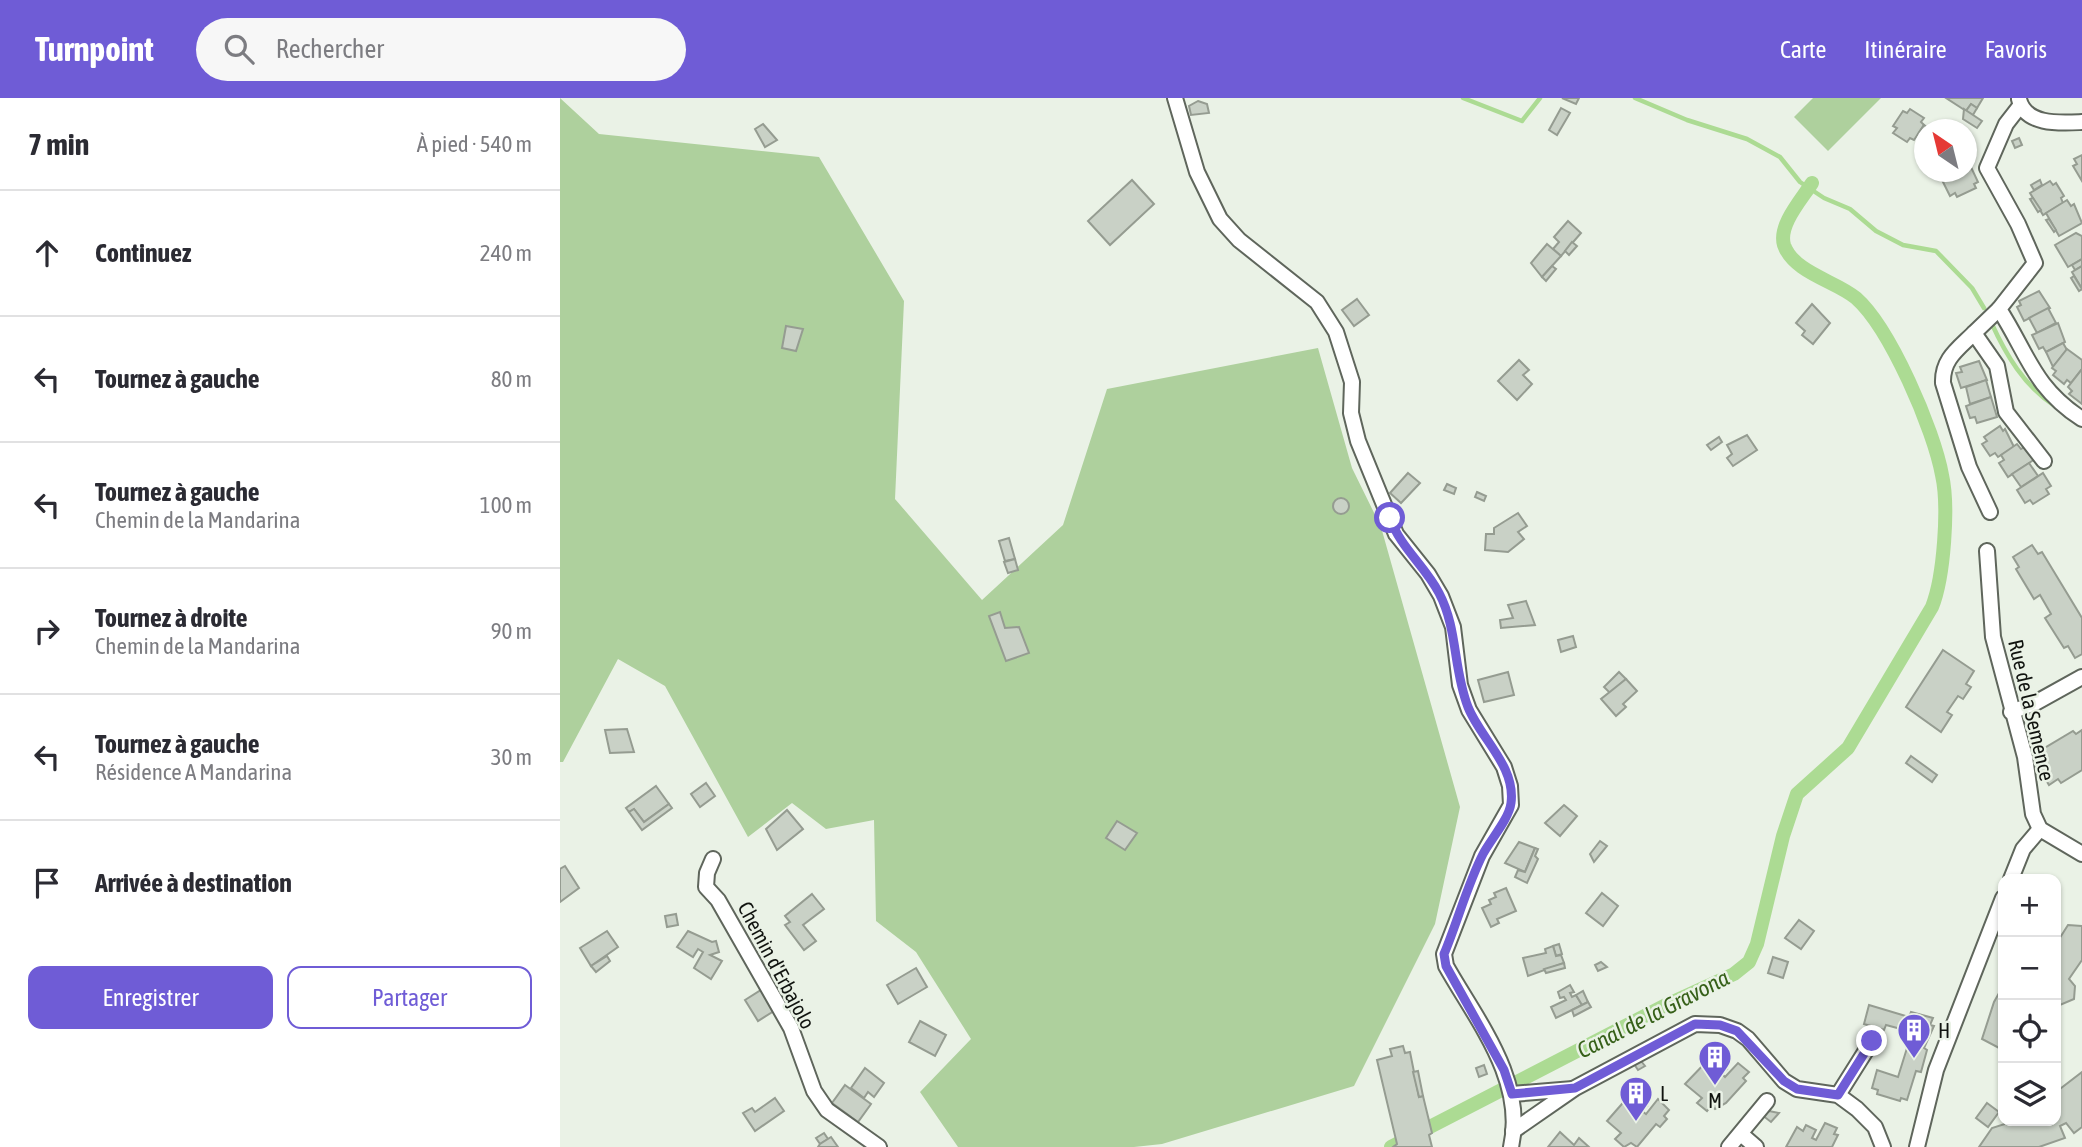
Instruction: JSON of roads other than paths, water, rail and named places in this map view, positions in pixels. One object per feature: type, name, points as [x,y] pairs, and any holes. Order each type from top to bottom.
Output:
[{"type":"street","points":[[1175,98],[1197,172],[1220,219],[1239,240],[1317,302],[1336,332],[1352,382],[1351,413],[1358,441],[1396,534],[1428,573],[1441,596],[1453,627],[1460,685],[1469,710],[1504,767],[1510,786],[1511,805],[1482,856],[1444,954],[1446,966],[1504,1070],[1512,1094],[1511,1147]]},
{"type":"street","points":[[1990,512],[1969,467],[1944,383],[1943,370],[1948,359],[1999,309],[2035,263],[1987,168],[2019,102],[2032,118],[2082,122]]},
{"type":"street","points":[[1999,309],[2039,382],[2060,405],[2082,419]]},
{"type":"street","points":[[1975,333],[1997,366],[2006,412],[2044,461]]},
{"type":"street","name":"Rue de la Semence","points":[[1987,551],[1993,637],[2025,757],[2033,814],[2040,829]]},
{"type":"street","points":[[2011,712],[2035,703],[2082,677]]},
{"type":"street","points":[[2013,874],[2023,849],[2040,829],[2082,854]]},
{"type":"street","name":"Chemin d'Erbajolo","points":[[713,859],[706,873],[706,887],[718,900],[791,1028],[814,1091],[827,1110],[879,1147]]},
{"type":"street","points":[[1917,1147],[1936,1070],[1998,911]]},
{"type":"street","points":[[1513,1131],[1575,1088],[1695,1024],[1720,1025],[1737,1031],[1748,1039],[1784,1081],[1797,1089],[1838,1095],[1875,1126],[1881,1145]]},
{"type":"street","points":[[1838,1095],[1872,1041]]},
{"type":"street","points":[[1512,1094],[1575,1088]]},
{"type":"street","points":[[1729,1147],[1767,1101]]},
{"type":"street","points":[[1741,1134],[1756,1147]]},
{"type":"waterway","points":[[1463,98],[1522,121],[1540,98]]},
{"type":"waterway","points":[[1635,98],[1687,120],[1747,139],[1780,157],[1800,182],[1824,198],[1850,209],[1876,231],[1903,245],[1936,251],[1972,288],[1984,308]]},
{"type":"waterway","name":"Canal de la Gravona","points":[[1391,1147],[1666,1005],[1734,974],[1749,962],[1757,944],[1783,836],[1797,794],[1848,748],[1932,607],[1940,578],[1945,522],[1944,488],[1937,456],[1909,381],[1869,312],[1848,292],[1797,263],[1784,245],[1784,229],[1812,183]]},
{"type":"waterway","points":[[1991,322],[2017,369],[2034,389],[2055,406]]},
{"type":"place","name":"H","points":[[1914,1060]]},
{"type":"place","name":"M","points":[[1715,1087]]},
{"type":"place","name":"L","points":[[1636,1123]]}]
